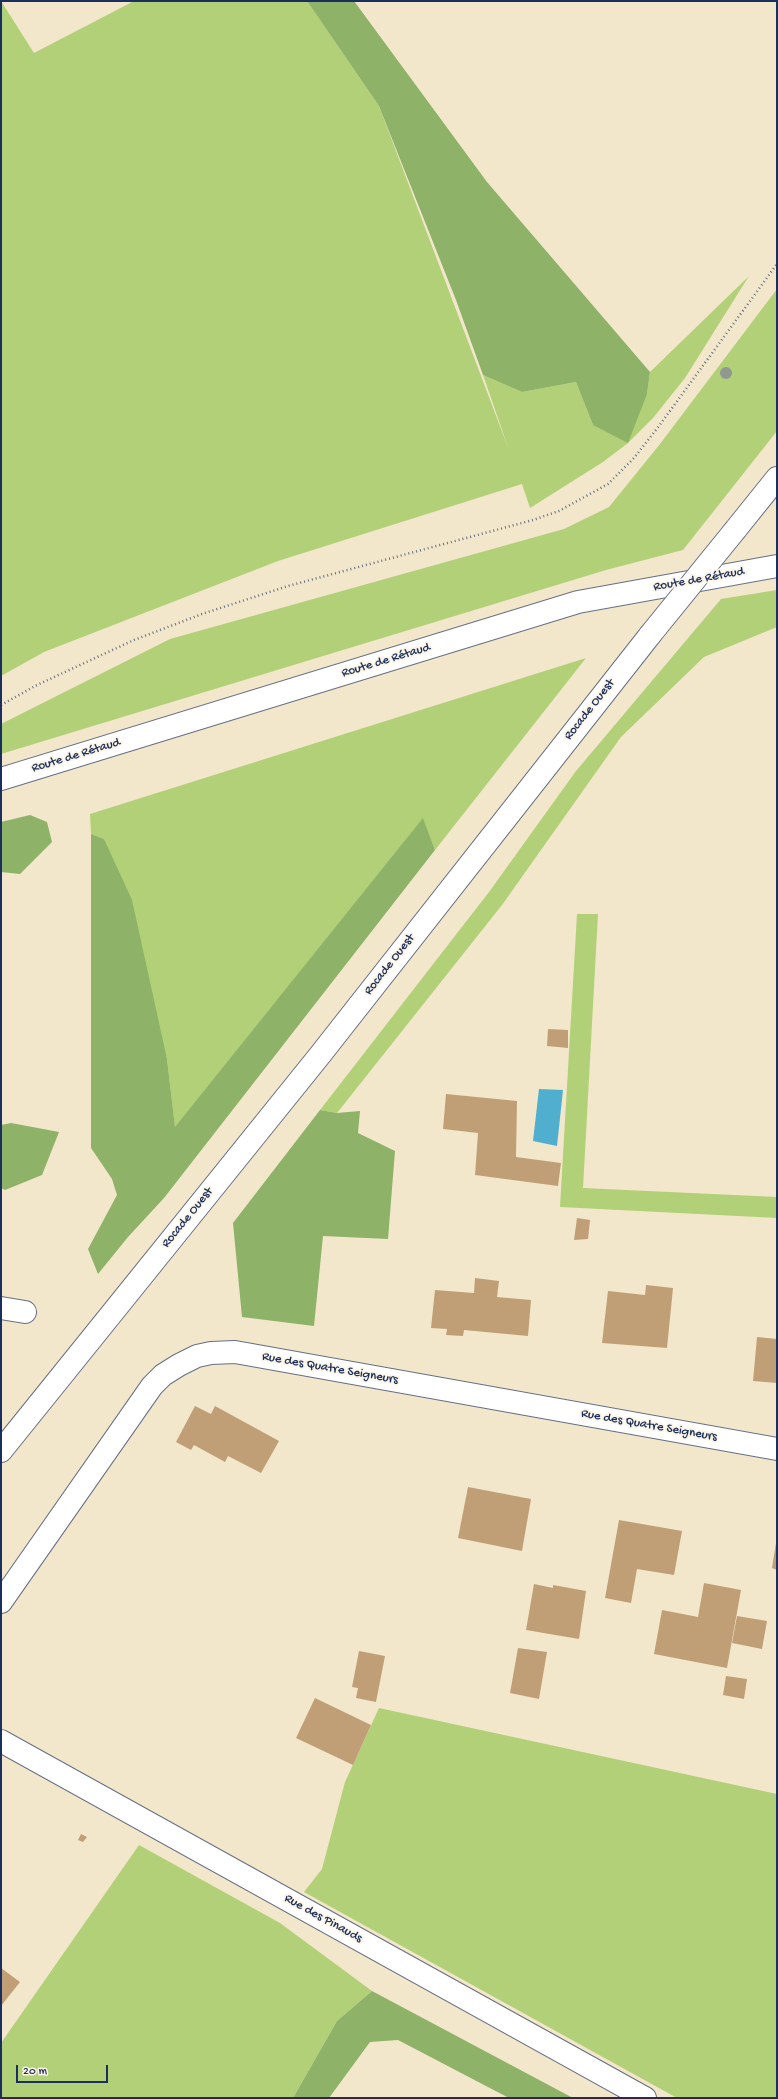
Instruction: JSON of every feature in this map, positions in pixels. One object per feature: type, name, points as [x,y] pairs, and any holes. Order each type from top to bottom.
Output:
[{"type":"main road","name":"Rocade Ouest","points":[[1,1451],[320,1055],[650,635],[777,478]]},
{"type":"main road","name":"Route de Rétaud","points":[[1,779],[578,602],[777,566]]},
{"type":"main road","points":[[1,1308],[25,1312]]},
{"type":"main road","name":"Rue des Quatre Seigneurs","points":[[1,1602],[152,1386],[163,1375],[178,1366],[197,1356],[211,1353],[235,1352],[777,1449]]},
{"type":"main road","name":"Rue des Pinauds","points":[[1,1741],[645,2098]]},
{"type":"path","points":[[1,705],[36,685],[134,640],[202,614],[288,586],[533,520],[559,511],[608,484],[634,458],[659,426],[777,264]]},
{"type":"green space","points":[[1,1],[34,53],[134,1],[307,1],[379,106],[509,450],[483,375],[522,392],[576,382],[593,425],[647,394],[650,372],[749,276],[685,378],[653,418],[628,443],[603,462],[530,508],[522,484],[278,561],[44,652],[1,676]]},
{"type":"green space","points":[[307,1],[354,1],[487,182],[650,372],[647,394],[628,443],[593,425],[576,382],[522,392],[483,375],[456,300],[379,106]]},
{"type":"green space","points":[[777,289],[777,431],[683,550],[606,570],[1,754],[1,724],[170,639],[564,529],[609,507],[660,444]]},
{"type":"green space","points":[[777,590],[777,627],[704,657],[621,737],[502,905],[337,1113],[320,1110],[489,892],[576,771],[721,599]]},
{"type":"green space","points":[[586,658],[435,850],[423,819],[175,1128],[167,1059],[104,839],[91,834],[90,814]]},
{"type":"green space","points":[[30,815],[47,822],[52,842],[20,874],[1,872],[1,822]]},
{"type":"green space","points":[[423,818],[435,850],[164,1198],[128,1237],[98,1274],[88,1249],[117,1195],[112,1179],[91,1148],[91,834],[104,839],[132,900],[167,1059],[175,1127]]},
{"type":"green space","points":[[577,914],[598,914],[583,1188],[777,1197],[777,1218],[560,1207]]},
{"type":"green space","points":[[320,1110],[337,1113],[360,1111],[358,1133],[395,1151],[388,1239],[323,1236],[314,1326],[242,1317],[233,1223]]},
{"type":"green space","points":[[11,1123],[59,1132],[42,1175],[5,1190],[1,1188],[1,1125]]},
{"type":"green space","points":[[379,1708],[777,1794],[777,2098],[677,2098],[304,1892],[322,1869],[345,1782]]},
{"type":"green space","points":[[139,1845],[280,1923],[372,1991],[337,2021],[293,2098],[1,2098],[1,2043]]},
{"type":"green space","points":[[372,1991],[573,2098],[509,2098],[398,2040],[370,2042],[329,2098],[293,2098],[337,2021]]},
{"type":"water","points":[[539,1089],[563,1090],[557,1146],[533,1141]]},
{"type":"building","points":[[548,1029],[568,1030],[568,1048],[547,1046]]},
{"type":"building","points":[[446,1094],[517,1101],[516,1157],[561,1163],[558,1186],[475,1175],[478,1133],[443,1129]]},
{"type":"building","points":[[577,1218],[590,1220],[588,1239],[574,1240]]},
{"type":"building","points":[[475,1278],[499,1281],[497,1297],[531,1300],[528,1336],[464,1330],[463,1336],[446,1335],[447,1329],[431,1328],[435,1290],[474,1293]]},
{"type":"building","points":[[646,1285],[673,1288],[667,1348],[602,1343],[608,1291],[645,1295]]},
{"type":"building","points":[[757,1337],[777,1339],[777,1383],[753,1381]]},
{"type":"building","points":[[195,1406],[211,1414],[215,1406],[279,1441],[261,1473],[228,1456],[225,1462],[194,1445],[191,1450],[176,1442]]},
{"type":"building","points":[[468,1487],[531,1499],[522,1551],[458,1538]]},
{"type":"building","points":[[619,1520],[682,1531],[674,1575],[637,1569],[631,1603],[605,1598]]},
{"type":"building","points":[[777,1543],[777,1570],[772,1568]]},
{"type":"building","points":[[704,1583],[741,1590],[727,1668],[654,1654],[662,1610],[698,1617]]},
{"type":"building","points":[[534,1584],[553,1588],[553,1585],[586,1591],[579,1639],[526,1630]]},
{"type":"building","points":[[737,1616],[767,1621],[762,1649],[732,1643]]},
{"type":"building","points":[[518,1648],[547,1652],[539,1699],[510,1693]]},
{"type":"building","points":[[359,1651],[385,1656],[376,1702],[356,1698],[358,1688],[352,1687]]},
{"type":"building","points":[[726,1676],[747,1679],[744,1699],[723,1695]]},
{"type":"building","points":[[315,1698],[371,1725],[353,1765],[296,1738]]},
{"type":"building","points":[[81,1834],[87,1837],[83,1842],[78,1840]]},
{"type":"building","points":[[1,1968],[20,1982],[1,2006]]}]
